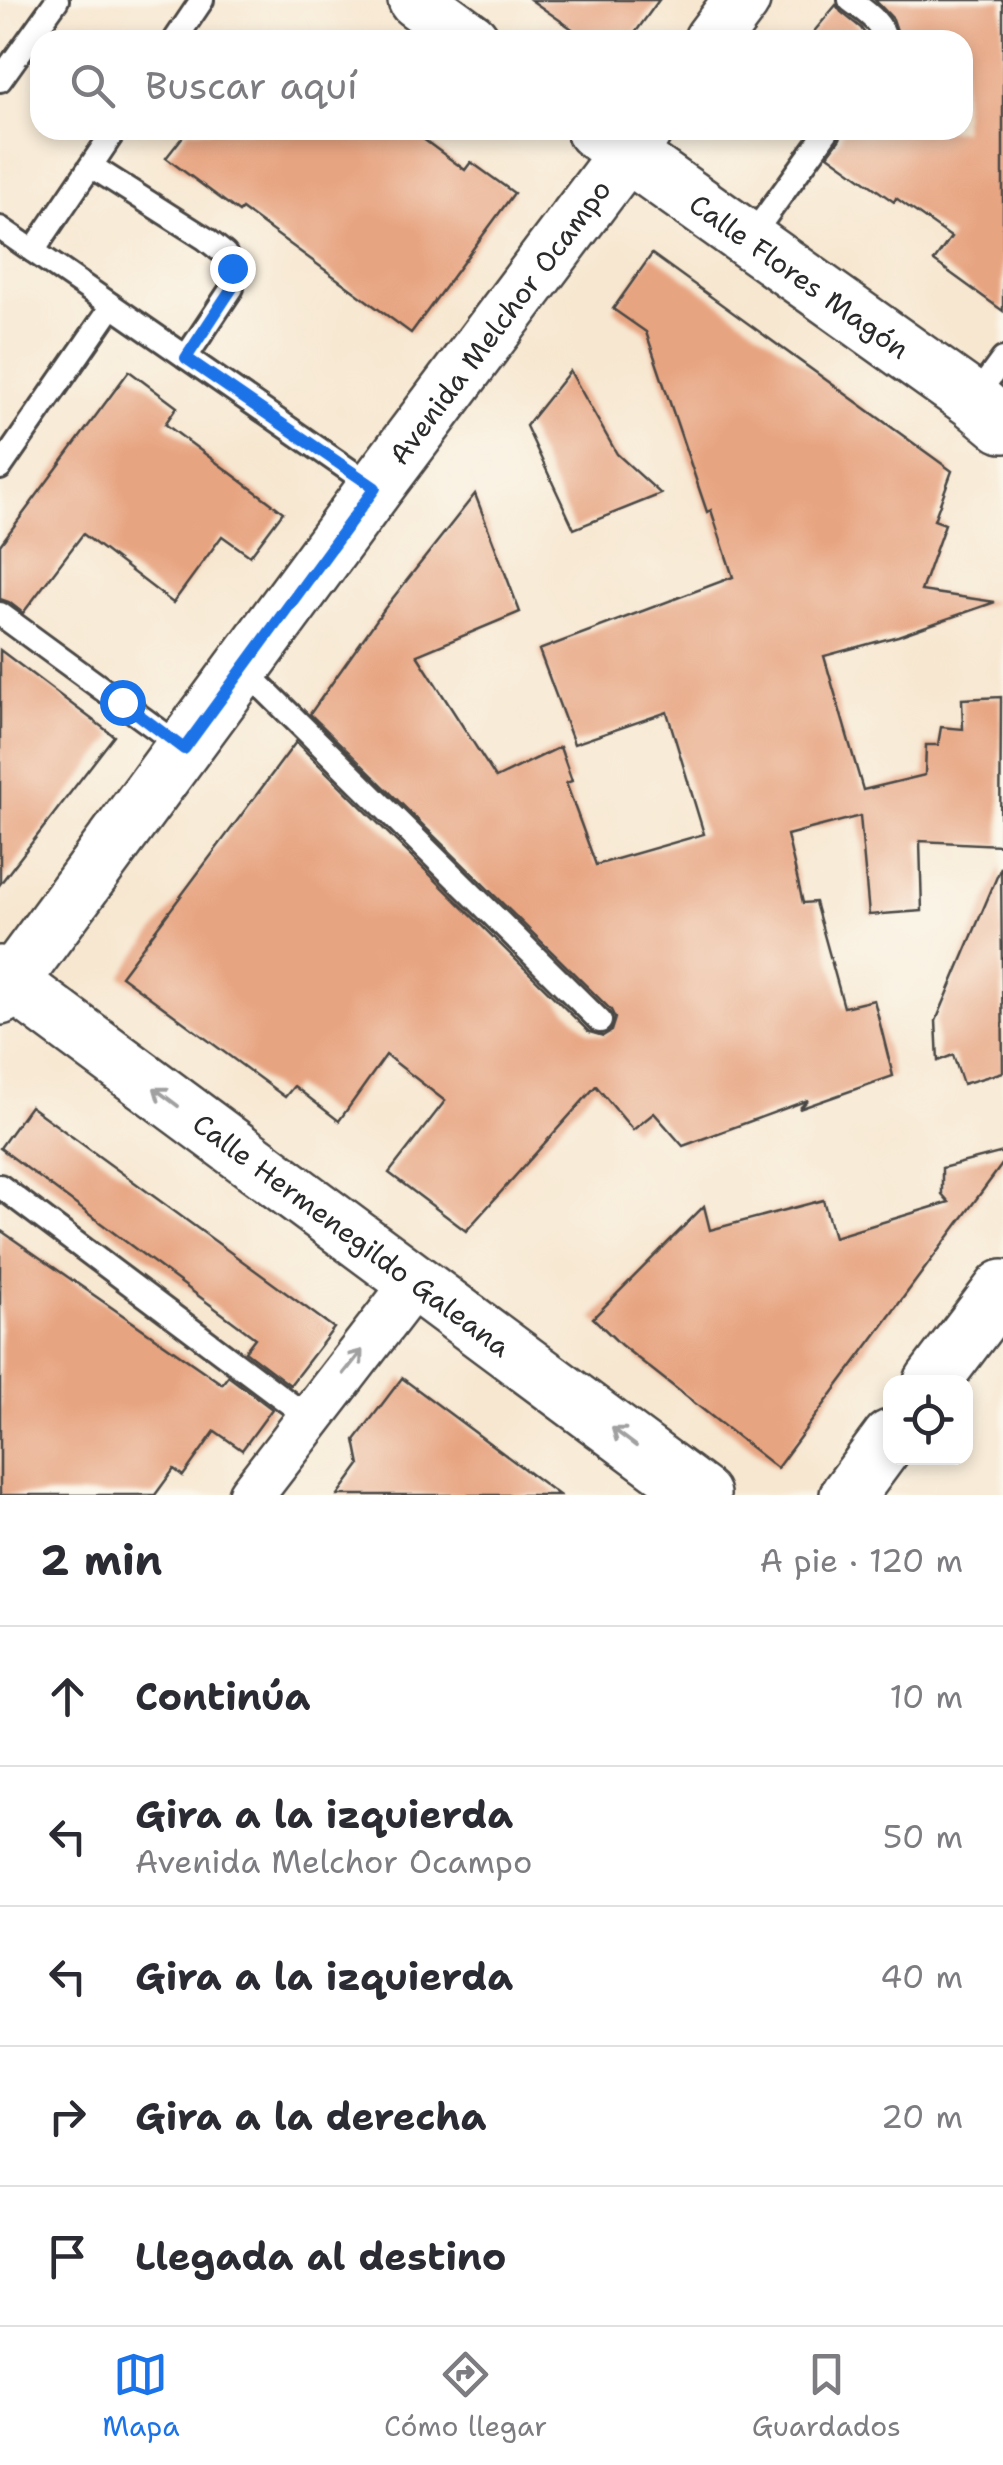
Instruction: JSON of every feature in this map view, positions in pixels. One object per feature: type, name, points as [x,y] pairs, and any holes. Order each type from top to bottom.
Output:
[{"type":"street","points":[[720,30],[742,0]]},
{"type":"street","points":[[422,2],[458,30]]},
{"type":"street","name":"Avenida Melchor Ocampo","points":[[4,984],[244,669],[620,140]]},
{"type":"street","name":"Calle Flores Magón","points":[[623,140],[748,241],[993,394]]},
{"type":"street","name":"Calle Hermenegildo Galeana","points":[[4,984],[702,1495]]},
{"type":"street","points":[[250,1495],[415,1282]]},
{"type":"street","points":[[937,1375],[1003,1288]]},
{"type":"street","points":[[848,1495],[883,1448]]},
{"type":"lane","points":[[36,30],[57,0]]},
{"type":"lane","points":[[182,30],[202,0]]},
{"type":"lane","points":[[850,0],[882,30]]},
{"type":"lane","points":[[0,80],[30,38]]},
{"type":"lane","points":[[33,251],[107,140]]},
{"type":"lane","points":[[748,241],[821,140]]},
{"type":"lane","points":[[90,166],[206,239],[224,254],[232,268],[232,288],[186,358]]},
{"type":"lane","points":[[0,228],[375,488]]},
{"type":"lane","points":[[0,468],[112,306]]},
{"type":"lane","points":[[0,614],[184,749]]},
{"type":"lane","points":[[244,669],[600,1021]]},
{"type":"lane","points":[[0,1186],[310,1418]]},
{"type":"building","points":[[531,0],[659,0],[637,30],[574,30]]},
{"type":"building","points":[[875,0],[1003,0],[1003,311],[934,261],[951,237],[828,155],[839,140],[973,140],[973,30],[897,30],[893,19]]},
{"type":"building","points":[[836,5],[862,30],[815,30]]},
{"type":"building","points":[[180,140],[424,140],[465,170],[471,162],[514,193],[411,333],[166,158]]},
{"type":"building","points":[[652,254],[952,471],[934,520],[945,524],[921,591],[995,602],[898,636],[824,656],[863,790],[925,775],[926,745],[938,745],[941,727],[963,729],[962,699],[1001,697],[1000,845],[920,841],[922,911],[869,915],[860,816],[787,835],[803,903],[815,902],[844,1007],[874,1000],[893,1076],[799,1109],[808,1100],[683,1146],[654,1113],[633,1130],[596,1086],[466,1231],[389,1173],[445,1101],[386,1055],[339,1121],[294,1086],[285,1097],[121,976],[296,742],[589,1032],[603,1036],[611,1031],[615,1018],[611,1010],[310,714],[385,608],[475,494],[520,612],[417,655],[496,778],[560,747],[572,781],[566,783],[596,865],[704,834],[667,712],[574,744],[539,650],[733,577],[646,332],[613,309]]},
{"type":"building","points":[[129,371],[177,407],[165,424],[283,512],[250,556],[222,536],[173,603],[83,534],[23,613],[0,599],[0,545]]},
{"type":"building","points":[[570,371],[617,454],[661,494],[574,529],[526,426]]},
{"type":"building","points":[[0,650],[114,736],[0,884]]},
{"type":"building","points":[[1001,867],[1003,1072],[963,1084],[953,1055],[938,1061],[936,1021]]},
{"type":"building","points":[[30,1106],[334,1328],[290,1385],[245,1351],[255,1338],[0,1148]]},
{"type":"building","points":[[1003,1152],[1003,1163],[777,1468],[621,1345],[593,1318],[704,1206],[710,1230],[823,1200],[834,1237],[949,1202],[942,1194],[942,1168]]},
{"type":"building","points":[[0,1230],[222,1384],[228,1376],[272,1409],[242,1450],[215,1431],[183,1476],[174,1469],[155,1495],[0,1495]]},
{"type":"building","points":[[402,1378],[559,1495],[338,1495],[360,1465],[355,1440]]},
{"type":"route","points":[[122,702],[184,749],[375,488],[186,358],[232,288],[232,268]]}]
